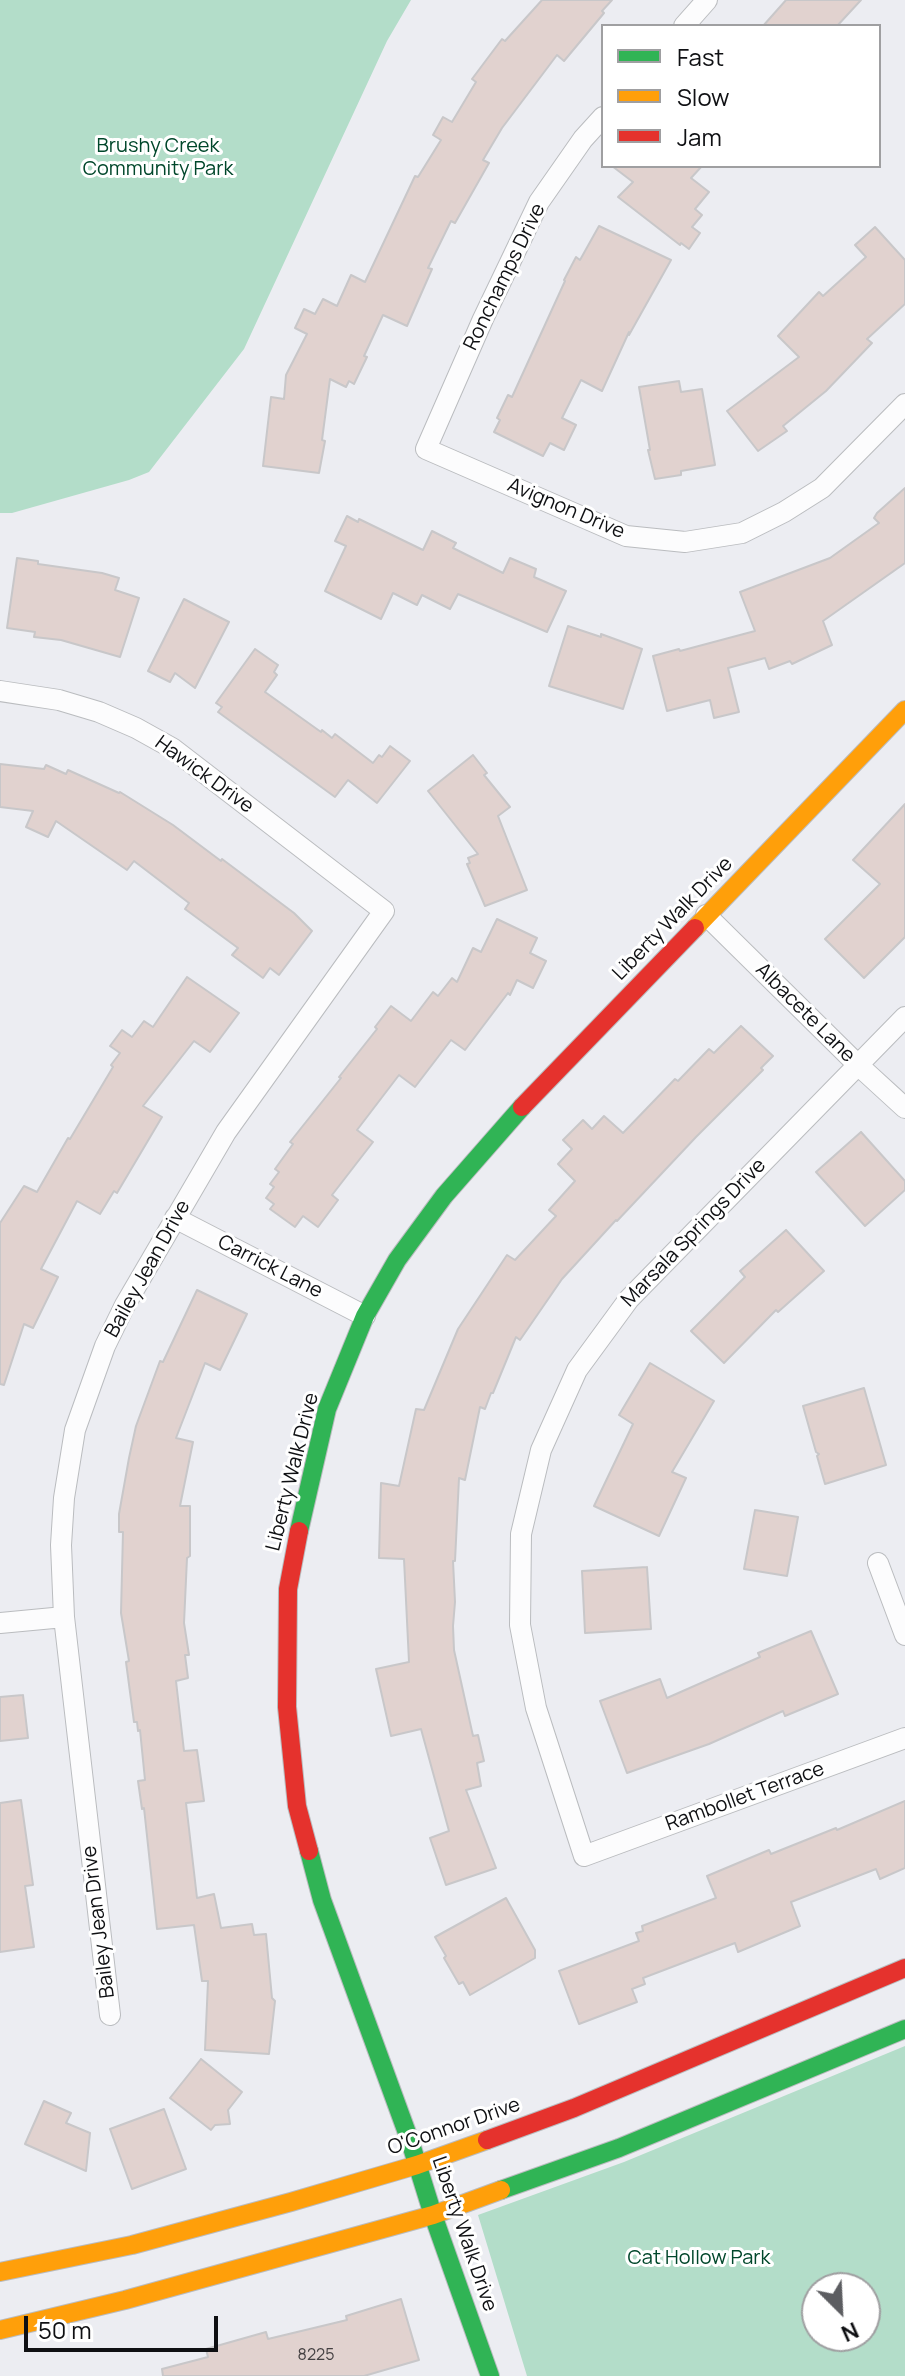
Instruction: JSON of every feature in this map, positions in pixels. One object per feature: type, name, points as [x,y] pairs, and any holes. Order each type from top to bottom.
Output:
[{"type":"street","points":[[686,24],[707,0]]},
{"type":"street","name":"Ronchamps Drive","points":[[426,449],[539,202],[583,139],[601,119]]},
{"type":"street","name":"Avignon Drive","points":[[426,449],[626,536],[685,542],[742,533],[797,504],[822,488],[905,404]]},
{"type":"street","name":"Hawick Drive","points":[[0,691],[59,700],[99,712],[172,748],[384,911]]},
{"type":"street","name":"Liberty Walk Drive","points":[[490,2376],[322,1900],[297,1806],[287,1707],[288,1589],[306,1493],[327,1409],[365,1316],[397,1260],[444,1196],[500,1130],[905,710]]},
{"type":"street","name":"Bailey Jean Drive","points":[[110,2015],[64,1617],[61,1545],[70,1451],[75,1430],[105,1346],[125,1305],[226,1132],[384,911]]},
{"type":"street","name":"Albacete Lane","points":[[706,915],[905,1108]]},
{"type":"street","name":"Marsala Springs Drive","points":[[584,1856],[536,1708],[520,1625],[521,1534],[541,1450],[577,1370],[629,1299],[905,1017]]},
{"type":"street","name":"Carrick Lane","points":[[175,1218],[365,1316]]},
{"type":"street","points":[[878,1563],[905,1635]]},
{"type":"street","points":[[0,1623],[64,1617]]},
{"type":"street","name":"Rambollet Terrace","points":[[584,1856],[905,1738]]},
{"type":"street","name":"O'Connor Drive","points":[[0,2272],[132,2245],[417,2165],[574,2108],[905,1968]]},
{"type":"street","points":[[0,2330],[125,2300],[433,2215],[619,2148],[905,2029]]},
{"type":"green space","name":"Brushy Creek Community Park","points":[[0,0],[411,0],[387,41],[244,349],[149,472],[12,513],[0,513]]},
{"type":"green space","name":"Cat Hollow Park","points":[[905,2046],[905,2376],[527,2376],[478,2215],[624,2162]]},
{"type":"building","points":[[542,0],[612,0],[564,61],[557,55],[502,128],[483,160],[489,163],[455,223],[451,221],[428,268],[432,269],[407,326],[383,315],[354,384],[349,381],[346,387],[330,379],[319,473],[263,466],[271,397],[284,399],[286,375],[307,334],[295,328],[304,309],[315,314],[323,299],[337,306],[351,275],[365,282],[415,176],[418,177],[441,140],[433,135],[443,117],[452,122],[476,82],[472,79],[502,39],[505,41]]},
{"type":"building","points":[[786,0],[861,0],[839,24],[765,24]]},
{"type":"building","points":[[615,168],[700,168],[691,178],[709,192],[695,209],[702,215],[692,227],[700,233],[689,249],[618,197],[633,182]]},
{"type":"building","points":[[599,226],[671,260],[629,335],[629,332],[602,391],[581,380],[562,418],[576,425],[564,450],[550,443],[543,456],[494,432],[500,420],[497,418],[508,395],[512,397],[576,257],[580,260]]},
{"type":"building","points":[[875,227],[905,260],[905,304],[867,339],[872,343],[826,391],[783,426],[787,431],[758,451],[727,411],[799,357],[778,336],[819,292],[823,296],[866,257],[855,245]]},
{"type":"building","points":[[679,381],[681,392],[702,389],[715,465],[655,479],[639,387]]},
{"type":"building","points":[[905,488],[905,563],[823,621],[832,645],[792,664],[790,661],[769,669],[765,658],[728,668],[739,712],[714,718],[710,700],[667,711],[653,656],[755,631],[740,592],[830,558],[879,523],[874,518],[877,513]]},
{"type":"building","points":[[347,516],[423,550],[432,531],[456,543],[453,548],[503,573],[510,558],[536,569],[534,577],[566,591],[547,632],[458,594],[450,609],[422,595],[417,605],[393,593],[381,619],[325,591],[346,546],[335,541]]},
{"type":"building","points":[[17,558],[119,578],[115,590],[139,598],[120,657],[61,640],[34,637],[35,632],[7,628]]},
{"type":"building","points":[[184,599],[229,622],[195,688],[175,673],[170,682],[148,671]]},
{"type":"building","points":[[568,626],[642,649],[623,709],[549,686]]},
{"type":"building","points":[[255,649],[278,665],[274,672],[277,675],[265,692],[321,732],[332,738],[335,734],[373,763],[390,746],[410,761],[377,803],[348,780],[335,797],[218,712],[222,707],[216,703]]},
{"type":"building","points":[[473,755],[487,773],[484,775],[510,807],[498,816],[527,890],[485,906],[467,864],[470,863],[468,858],[478,854],[428,791]]},
{"type":"building","points":[[0,764],[44,769],[46,765],[66,774],[68,770],[120,792],[222,859],[294,913],[312,931],[279,975],[270,968],[263,978],[232,955],[238,948],[185,909],[189,903],[134,861],[127,870],[56,821],[48,837],[26,827],[33,811],[0,807]]},
{"type":"building","points":[[905,804],[905,937],[864,978],[825,939],[880,884],[853,860]]},
{"type":"building","points":[[497,919],[537,938],[530,953],[546,961],[533,988],[517,980],[510,995],[508,993],[465,1050],[451,1040],[415,1087],[399,1075],[357,1130],[373,1142],[332,1195],[338,1200],[318,1227],[303,1216],[295,1227],[270,1209],[274,1204],[266,1198],[274,1187],[270,1184],[279,1172],[275,1169],[293,1144],[290,1142],[341,1078],[391,1006],[411,1021],[433,992],[438,996],[452,978],[457,982],[473,948],[481,952]]},
{"type":"building","points":[[187,977],[239,1013],[210,1052],[194,1041],[143,1106],[162,1117],[117,1193],[114,1191],[100,1214],[77,1201],[41,1269],[58,1277],[33,1328],[24,1324],[4,1385],[0,1384],[0,1223],[24,1186],[37,1192],[113,1067],[111,1065],[120,1053],[110,1046],[122,1030],[132,1037],[144,1021],[153,1027]]},
{"type":"building","points":[[741,1026],[773,1056],[562,1279],[520,1340],[516,1337],[485,1409],[480,1407],[465,1480],[459,1478],[453,1561],[453,1626],[454,1650],[473,1736],[478,1735],[484,1761],[477,1763],[481,1786],[466,1790],[496,1868],[446,1885],[430,1838],[449,1831],[421,1729],[391,1736],[376,1669],[409,1662],[404,1559],[379,1558],[381,1483],[399,1486],[416,1409],[424,1410],[458,1329],[507,1255],[515,1260],[556,1216],[549,1210],[575,1181],[558,1164],[572,1149],[563,1140],[583,1120],[592,1129],[604,1116],[623,1133],[675,1079],[678,1081],[709,1049],[714,1053]]},
{"type":"building","points":[[861,1132],[905,1181],[905,1190],[865,1226],[816,1172]]},
{"type":"building","points":[[786,1230],[824,1271],[778,1312],[776,1310],[724,1363],[691,1331],[745,1277],[740,1271]]},
{"type":"building","points":[[197,1290],[247,1314],[220,1370],[205,1363],[176,1438],[193,1442],[180,1506],[190,1506],[190,1556],[187,1558],[184,1623],[189,1655],[185,1655],[188,1678],[176,1681],[184,1751],[197,1750],[204,1801],[186,1803],[197,1898],[214,1894],[221,1928],[252,1924],[254,1935],[266,1934],[272,1998],[275,2001],[269,2054],[205,2050],[208,1981],[202,1981],[194,1925],[157,1929],[144,1808],[138,1781],[145,1780],[140,1730],[134,1722],[121,1613],[123,1532],[119,1532],[119,1514],[136,1426],[160,1361],[163,1362]]},
{"type":"building","points":[[650,1363],[714,1401],[672,1472],[686,1478],[659,1536],[594,1506],[633,1424],[619,1415]]},
{"type":"building","points":[[864,1388],[886,1465],[825,1484],[803,1406]]},
{"type":"building","points":[[755,1510],[798,1517],[787,1576],[744,1569]]},
{"type":"building","points":[[647,1567],[651,1629],[585,1633],[582,1571]]},
{"type":"building","points":[[811,1631],[838,1694],[785,1716],[783,1711],[709,1744],[627,1773],[600,1701],[660,1679],[667,1698],[760,1657],[758,1653]]},
{"type":"building","points":[[23,1695],[28,1738],[0,1741],[0,1697]]},
{"type":"building","points":[[21,1800],[33,1885],[25,1886],[34,1947],[0,1952],[0,1803]]},
{"type":"building","points":[[905,1801],[905,1868],[880,1879],[876,1869],[791,1902],[800,1926],[738,1952],[735,1943],[643,1978],[645,1984],[632,1989],[637,2002],[579,2024],[559,1971],[639,1941],[636,1933],[643,1931],[642,1926],[716,1898],[707,1876],[769,1850],[771,1854],[837,1830]]},
{"type":"building","points":[[506,1898],[535,1950],[535,1958],[470,1995],[463,1982],[459,1984],[435,1937]]},
{"type":"building","points":[[201,2059],[242,2092],[228,2110],[230,2124],[215,2125],[211,2130],[170,2098]]},
{"type":"building","points":[[44,2101],[71,2113],[66,2123],[90,2133],[86,2171],[25,2144]]},
{"type":"building","points":[[164,2109],[186,2169],[132,2189],[110,2129]]},
{"type":"building","points":[[401,2299],[419,2360],[364,2376],[163,2376],[162,2369],[208,2357],[206,2349],[266,2332],[268,2339],[347,2320],[346,2316]]},
{"type":"traffic: fast","points":[[299,1531],[327,1409],[365,1316],[397,1260],[444,1196],[522,1107]]},
{"type":"traffic: fast","points":[[309,1851],[322,1900],[410,2141],[490,2376]]},
{"type":"traffic: fast","points":[[501,2190],[619,2148],[905,2029]]},
{"type":"traffic: slow","points":[[695,928],[905,710]]},
{"type":"traffic: slow","points":[[0,2272],[132,2245],[291,2202],[417,2165],[487,2140]]},
{"type":"traffic: slow","points":[[0,2330],[125,2300],[433,2215],[501,2190]]},
{"type":"traffic: jam","points":[[522,1107],[695,928]]},
{"type":"traffic: jam","points":[[299,1531],[288,1589],[287,1707],[297,1806],[309,1851]]},
{"type":"traffic: jam","points":[[487,2140],[574,2108],[905,1968]]}]
